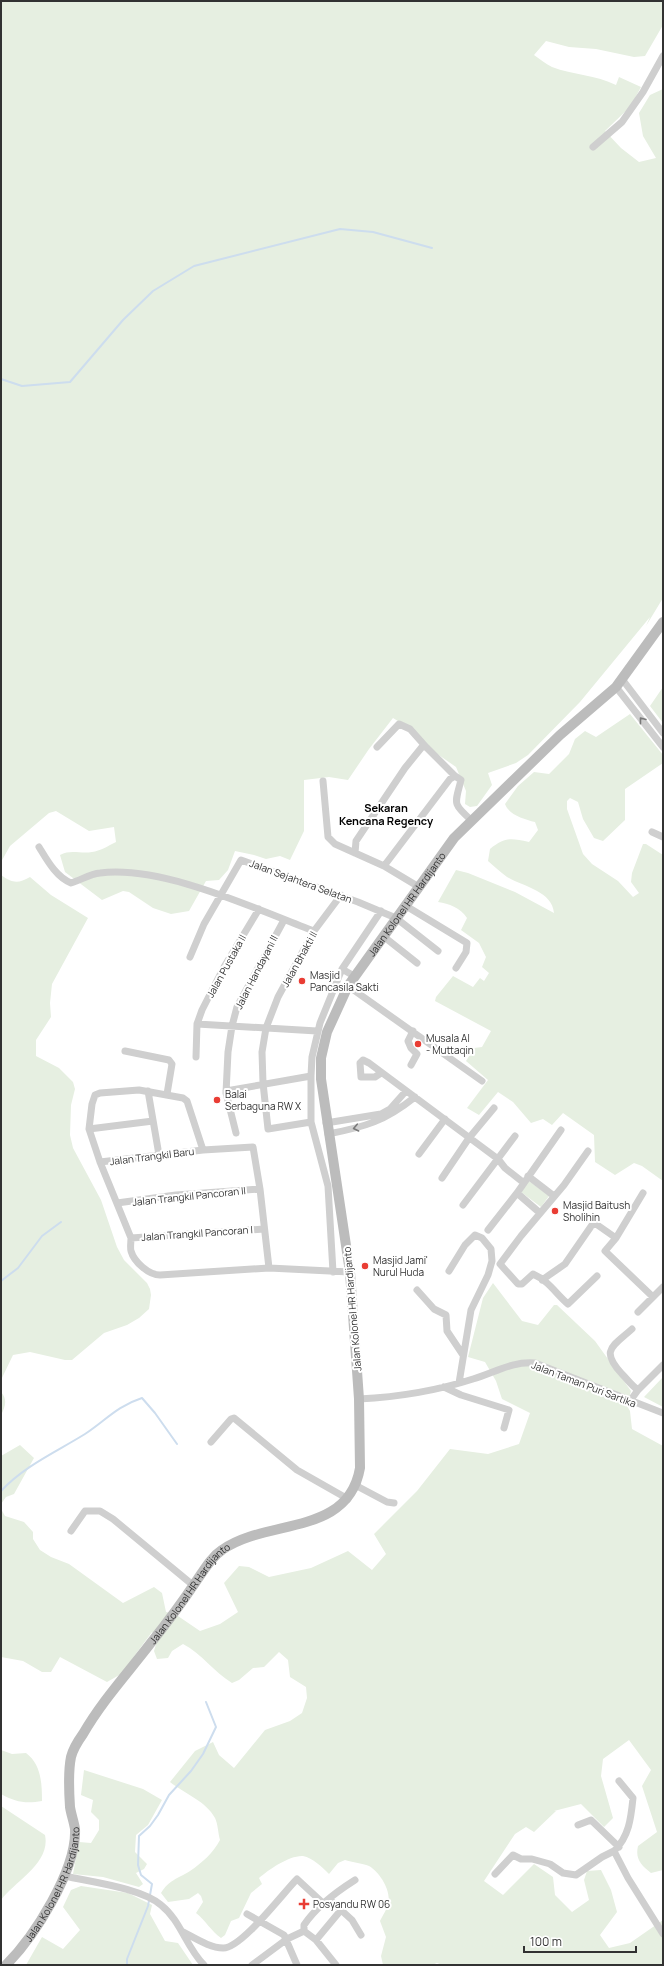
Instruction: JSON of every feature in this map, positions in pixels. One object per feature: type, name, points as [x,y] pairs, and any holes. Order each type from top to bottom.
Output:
[{"type":"main road","name":"Jalan Kolonel HR Hardijanto","points":[[6,1965],[26,1945],[64,1876],[73,1851],[75,1829],[70,1807],[71,1757],[96,1713],[158,1634],[216,1555],[240,1539],[293,1526],[319,1518],[335,1510],[348,1499],[355,1485],[360,1468],[359,1399],[350,1272],[341,1203],[326,1123],[317,1057],[348,986],[454,838],[560,735],[619,683],[663,622]]},
{"type":"street","points":[[593,147],[622,122],[644,92],[663,56]]},
{"type":"street","points":[[619,683],[663,732],[656,738]]},
{"type":"street","points":[[619,683],[663,747]]},
{"type":"street","points":[[377,747],[399,724],[410,729],[455,776],[461,780],[456,802],[457,807],[471,820]]},
{"type":"street","points":[[355,853],[356,841],[368,822],[405,768],[422,747],[426,747]]},
{"type":"street","points":[[384,866],[450,779],[455,776]]},
{"type":"street","points":[[323,781],[328,837],[335,844],[384,866],[419,887]]},
{"type":"street","points":[[652,832],[663,838]]},
{"type":"street","points":[[38,847],[64,880],[71,883],[90,875],[102,873],[150,875],[179,882],[259,909],[314,931]]},
{"type":"street","name":"Jalan Sejahtera Selatan","points":[[190,957],[204,924],[241,860],[341,895],[396,918],[438,951]]},
{"type":"street","name":"Jalan Bhakti II","points":[[311,1122],[268,1128],[263,1083],[262,1052],[266,1028],[278,997],[314,931],[341,895]]},
{"type":"street","points":[[406,906],[467,943],[466,952],[456,968]]},
{"type":"street","name":"Jalan Pustaka II","points":[[197,1024],[212,990],[259,909]]},
{"type":"street","points":[[333,1272],[328,1186],[311,1122],[311,1076],[317,1057],[317,1031],[342,969],[381,912]]},
{"type":"street","name":"Jalan Handayani II","points":[[236,1133],[226,1090],[228,1052],[232,1026],[237,1006],[284,920]]},
{"type":"street","points":[[383,936],[417,964]]},
{"type":"street","points":[[342,969],[354,976]]},
{"type":"street","points":[[348,986],[482,1081]]},
{"type":"street","points":[[196,1057],[197,1024],[317,1031]]},
{"type":"street","points":[[411,1065],[417,1054],[411,1048],[408,1041],[413,1031]]},
{"type":"street","points":[[124,1051],[169,1060],[172,1064],[167,1094]]},
{"type":"street","points":[[381,1073],[498,1159],[505,1168],[524,1183]]},
{"type":"street","points":[[226,1090],[311,1076]]},
{"type":"street","points":[[100,1162],[89,1130],[92,1104],[97,1094],[139,1090],[183,1098],[187,1101],[203,1150]]},
{"type":"street","points":[[148,1091],[159,1154]]},
{"type":"street","points":[[326,1123],[381,1114],[394,1110],[406,1091]]},
{"type":"street","points":[[328,1134],[364,1126],[415,1097]]},
{"type":"street","points":[[442,1178],[469,1138],[494,1108]]},
{"type":"street","points":[[419,1154],[445,1119]]},
{"type":"street","points":[[89,1130],[154,1122]]},
{"type":"street","points":[[488,1230],[517,1193],[561,1130]]},
{"type":"street","points":[[463,1205],[515,1136]]},
{"type":"street","name":"Jalan Trangkil Baru","points":[[269,1268],[260,1189],[253,1147],[159,1154],[100,1162],[131,1238],[131,1251],[142,1267],[156,1275],[269,1268],[350,1272]]},
{"type":"street","points":[[588,1151],[500,1264],[518,1284],[522,1284],[533,1274],[556,1289],[568,1304],[597,1276]]},
{"type":"street","points":[[528,1176],[554,1196]]},
{"type":"street","name":"Jalan Trangkil Pancoran II","points":[[117,1203],[176,1195],[260,1189]]},
{"type":"street","points":[[517,1193],[540,1213]]},
{"type":"street","points":[[643,1194],[616,1238],[605,1251],[653,1297]]},
{"type":"street","points":[[542,1280],[565,1264],[592,1225],[596,1224],[616,1238]]},
{"type":"street","name":"Jalan Trangkil Pancoran I","points":[[131,1238],[264,1229]]},
{"type":"street","points":[[449,1271],[465,1245],[475,1235],[482,1238],[491,1248],[492,1261],[488,1275],[471,1310],[459,1383]]},
{"type":"street","points":[[638,1312],[663,1287]]},
{"type":"street","points":[[418,1290],[434,1309],[446,1315],[447,1331],[463,1355]]},
{"type":"street","points":[[632,1329],[615,1345],[610,1353],[610,1357],[612,1364],[638,1390]]},
{"type":"street","name":"Jalan Taman Puri Sartika","points":[[359,1399],[408,1395],[474,1379],[520,1363],[535,1363],[663,1413]]},
{"type":"street","points":[[630,1400],[663,1364]]},
{"type":"street","points":[[444,1387],[461,1395],[509,1410],[504,1428]]},
{"type":"street","points":[[211,1442],[231,1419],[234,1418],[297,1470],[348,1499]]},
{"type":"street","points":[[355,1485],[387,1502],[394,1503]]},
{"type":"street","points":[[71,1531],[85,1511],[100,1511],[194,1586]]},
{"type":"street","points":[[495,1874],[513,1854],[521,1859],[532,1858],[550,1864],[563,1873],[576,1875],[616,1849],[623,1843],[630,1821],[633,1798],[619,1781]]},
{"type":"street","points":[[578,1825],[592,1820],[616,1849],[628,1878],[663,1934]]},
{"type":"street","points":[[64,1876],[136,1892],[161,1905],[183,1932],[192,1952],[204,1965]]},
{"type":"street","points":[[183,1932],[218,1947],[228,1948],[249,1932],[297,1879],[326,1901],[341,1910],[355,1924],[361,1935]]},
{"type":"street","points":[[304,1931],[304,1925],[306,1922],[326,1901],[355,1880]]},
{"type":"street","points":[[316,1940],[341,1910]]},
{"type":"street","points":[[247,1914],[258,1922],[282,1934],[287,1939],[297,1965]]},
{"type":"street","points":[[253,1965],[287,1939],[304,1931]]},
{"type":"street","points":[[304,1931],[316,1940],[336,1965]]},
{"type":"shaded area","points":[[1,1],[663,1],[663,25],[645,56],[634,57],[596,49],[569,47],[546,41],[534,55],[550,66],[560,70],[601,79],[616,85],[619,77],[641,87],[630,107],[605,131],[621,148],[639,162],[656,158],[643,136],[639,113],[650,95],[663,89],[663,598],[646,626],[650,617],[580,702],[528,755],[516,763],[488,773],[492,785],[477,806],[470,807],[465,804],[466,791],[456,767],[423,744],[411,729],[393,718],[369,749],[348,780],[329,777],[304,780],[304,831],[290,860],[280,856],[266,859],[235,851],[228,870],[219,880],[206,881],[189,911],[171,914],[153,908],[129,892],[123,891],[102,900],[65,872],[60,855],[68,852],[95,851],[116,842],[114,827],[89,831],[56,811],[49,813],[10,846],[1,862]]},
{"type":"shaded area","points":[[663,687],[663,723],[650,706]]},
{"type":"shaded area","points":[[630,714],[663,755],[663,763],[625,789],[625,820],[603,841],[594,838],[583,819],[578,802],[570,798],[567,801],[567,809],[583,854],[592,864],[618,881],[633,897],[639,893],[631,882],[632,873],[643,844],[646,844],[663,855],[663,1181],[642,1166],[634,1163],[615,1175],[595,1162],[594,1135],[563,1113],[552,1125],[543,1119],[531,1123],[513,1102],[498,1092],[479,1115],[467,1108],[488,1080],[466,1061],[474,1048],[482,1047],[491,1031],[435,1001],[436,997],[453,976],[473,987],[480,978],[484,981],[489,973],[482,967],[486,957],[479,943],[461,930],[467,918],[458,909],[438,902],[456,870],[468,873],[515,892],[554,913],[552,906],[543,895],[536,890],[507,877],[488,861],[490,849],[495,845],[504,840],[512,839],[529,842],[538,830],[535,822],[513,814],[505,804],[518,786],[534,772],[549,774],[569,754],[575,739],[585,731],[596,737]]},
{"type":"shaded area","points":[[1,875],[8,880],[15,882],[22,881],[30,877],[51,895],[88,918],[52,984],[50,1003],[51,1017],[36,1040],[36,1056],[59,1068],[73,1082],[75,1089],[71,1105],[70,1135],[73,1148],[101,1200],[117,1247],[124,1260],[147,1283],[151,1295],[149,1309],[139,1318],[127,1325],[104,1333],[72,1360],[65,1360],[30,1352],[13,1355],[1,1380]]},
{"type":"shaded area","points":[[529,1181],[549,1196],[541,1207],[521,1192]]},
{"type":"shaded area","points":[[493,1283],[522,1321],[538,1325],[554,1305],[557,1305],[595,1341],[631,1391],[627,1406],[630,1411],[632,1429],[663,1446],[663,1870],[651,1873],[644,1867],[637,1855],[638,1846],[657,1832],[642,1786],[651,1770],[629,1740],[603,1759],[601,1776],[613,1818],[604,1827],[581,1804],[554,1811],[556,1811],[534,1832],[526,1827],[515,1834],[484,1881],[503,1895],[534,1864],[553,1877],[555,1895],[572,1912],[589,1900],[584,1880],[587,1871],[601,1870],[611,1890],[617,1912],[600,1935],[609,1948],[630,1943],[663,1920],[663,1965],[442,1965],[437,1963],[432,1965],[383,1965],[381,1956],[386,1937],[380,1921],[387,1908],[389,1899],[387,1888],[381,1877],[369,1866],[345,1860],[338,1863],[329,1874],[314,1861],[303,1856],[286,1860],[273,1867],[259,1878],[262,1884],[251,1893],[239,1918],[231,1921],[225,1935],[221,1938],[196,1913],[203,1902],[198,1893],[189,1899],[168,1902],[161,1893],[170,1882],[190,1871],[203,1861],[220,1840],[216,1820],[211,1812],[201,1802],[170,1782],[195,1751],[213,1742],[219,1755],[234,1768],[265,1730],[290,1721],[302,1713],[307,1698],[306,1687],[290,1677],[288,1660],[279,1652],[264,1667],[253,1668],[239,1680],[232,1683],[219,1674],[190,1648],[183,1644],[172,1651],[168,1658],[157,1659],[154,1651],[157,1641],[152,1632],[121,1674],[107,1682],[60,1657],[51,1672],[42,1672],[23,1661],[1,1657],[1,1509],[5,1516],[24,1522],[33,1532],[33,1539],[40,1550],[51,1557],[69,1564],[123,1603],[154,1587],[162,1593],[166,1612],[175,1614],[200,1631],[220,1624],[238,1612],[224,1583],[239,1566],[249,1567],[269,1577],[311,1568],[348,1551],[372,1570],[386,1554],[374,1534],[417,1491],[450,1449],[488,1454],[519,1444],[530,1413],[502,1399],[496,1381],[485,1362],[468,1357],[483,1298]]},
{"type":"shaded area","points":[[663,1377],[663,1407],[644,1397]]},
{"type":"shaded area","points":[[1,1392],[5,1398],[5,1406],[1,1415]]},
{"type":"shaded area","points":[[20,1445],[34,1458],[14,1494],[6,1497],[1,1504],[1,1456]]},
{"type":"shaded area","points":[[1,1750],[12,1754],[26,1753],[31,1757],[40,1774],[42,1801],[21,1802],[1,1794]]},
{"type":"shaded area","points":[[84,1770],[143,1789],[162,1800],[148,1825],[136,1835],[135,1852],[147,1864],[144,1869],[136,1873],[143,1884],[139,1887],[103,1877],[73,1874],[79,1842],[91,1843],[99,1830],[99,1820],[91,1812],[93,1800],[81,1795]]},
{"type":"shaded area","points":[[1,1806],[45,1835],[45,1845],[43,1854],[37,1863],[1,1900]]},
{"type":"shaded area","points":[[81,1886],[128,1893],[152,1905],[150,1914],[165,1941],[178,1943],[193,1965],[26,1965],[42,1937],[63,1949],[80,1930],[63,1907],[71,1890]]},
{"type":"waterway","points":[[1,379],[22,386],[70,382],[123,320],[153,291],[194,266],[340,229],[373,232],[432,248]]},
{"type":"waterway","points":[[1,1281],[18,1268],[42,1236],[61,1222]]},
{"type":"waterway","points":[[1,1491],[30,1467],[85,1434],[118,1409],[142,1398],[155,1413],[177,1444]]},
{"type":"waterway","points":[[127,1965],[127,1959],[148,1906],[152,1884],[141,1875],[138,1865],[139,1836],[150,1826],[169,1795],[191,1771],[203,1754],[216,1727],[206,1702]]},
{"type":"place","name":"Masjid Pancasila Sakti","points":[[302,981]]},
{"type":"place","name":"Musala Al - Muttaqin","points":[[418,1044]]},
{"type":"place","name":"Balai Serbaguna RW X","points":[[217,1100]]},
{"type":"place","name":"Masjid Baitush Sholihin","points":[[555,1211]]},
{"type":"place","name":"Masjid Jami' Nurul Huda","points":[[365,1266]]},
{"type":"place","name":"Posyandu RW 06","points":[[304,1904]]},
{"type":"district","name":"Sekaran Kencana Regency","points":[[386,813]]}]
